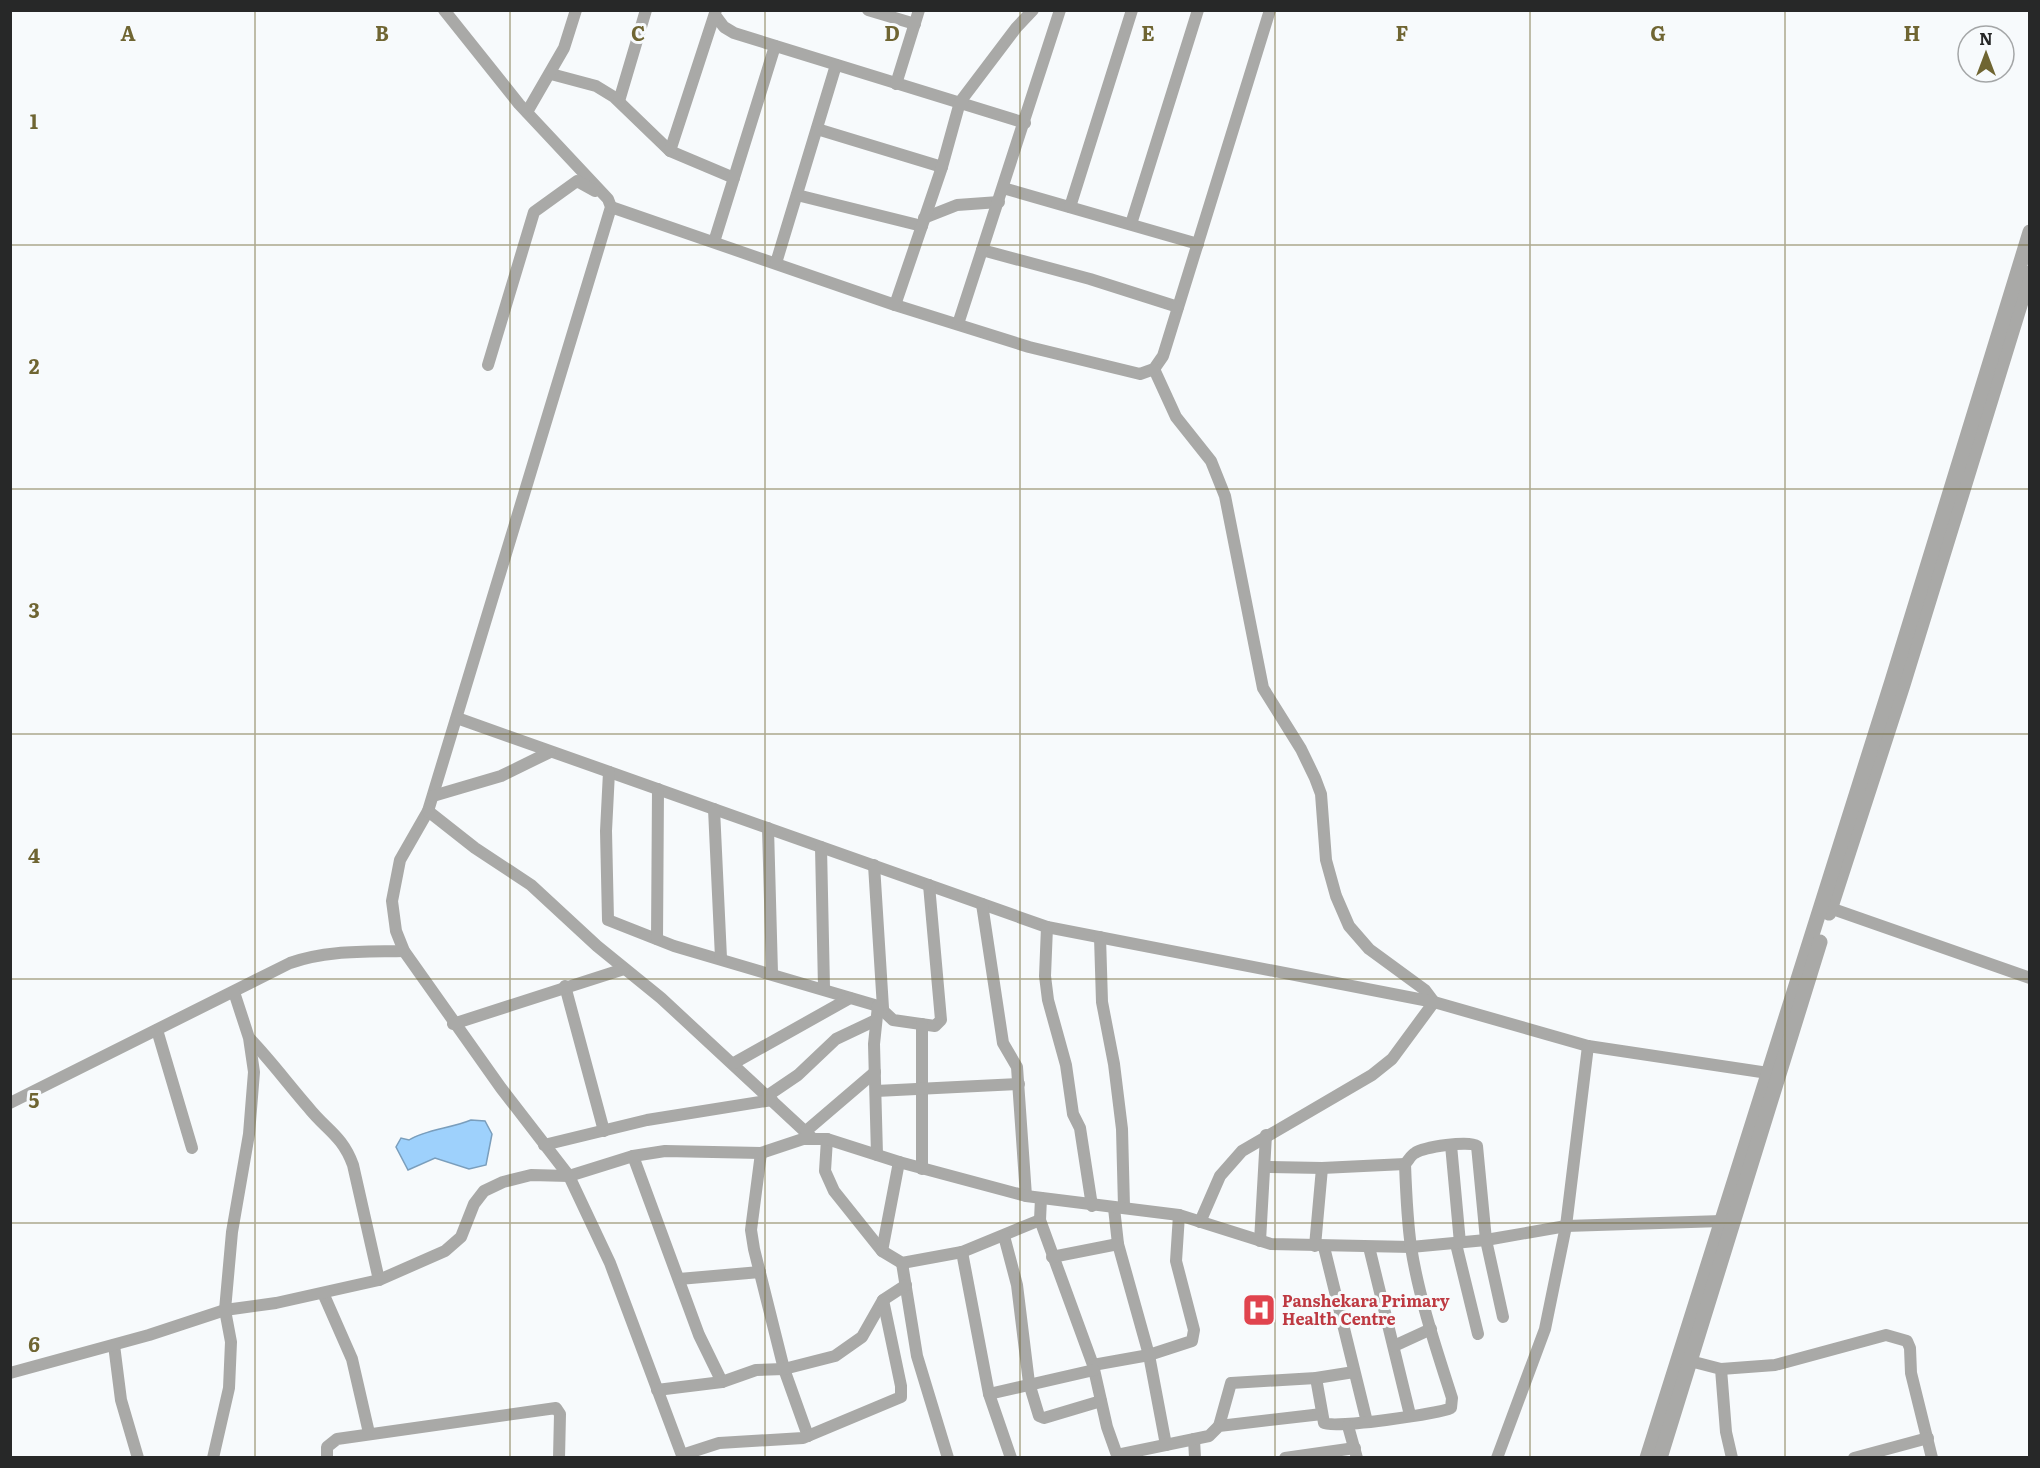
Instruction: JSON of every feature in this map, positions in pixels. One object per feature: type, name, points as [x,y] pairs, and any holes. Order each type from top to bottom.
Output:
[{"type":"street","points":[[444,10],[527,112],[605,195],[612,207],[895,305],[1029,347],[1111,369],[1140,374],[1154,369],[1163,356],[1270,10]]},
{"type":"street","points":[[527,112],[564,48],[576,10]]},
{"type":"street","points":[[619,101],[646,10]]},
{"type":"street","points":[[868,10],[915,24]]},
{"type":"street","points":[[896,84],[920,10]]},
{"type":"street","points":[[895,305],[942,167],[960,102],[1016,27],[1033,10]]},
{"type":"street","points":[[958,324],[1060,10]]},
{"type":"street","points":[[1070,207],[1132,10]]},
{"type":"street","points":[[1131,224],[1198,10]]},
{"type":"street","points":[[670,151],[716,13],[734,33],[1025,123]]},
{"type":"street","points":[[714,243],[775,46]]},
{"type":"street","points":[[776,263],[836,65]]},
{"type":"street","points":[[550,74],[596,86],[619,101],[670,151],[734,178]]},
{"type":"street","points":[[817,129],[942,167]]},
{"type":"street","points":[[489,365],[534,212],[577,181],[605,195]]},
{"type":"street","points":[[1003,188],[1198,244]]},
{"type":"street","points":[[796,195],[923,222],[957,205],[999,202]]},
{"type":"street","points":[[612,207],[428,812],[400,860],[392,901],[396,931],[404,951],[453,1024],[569,1176],[610,1263],[682,1456],[719,1443],[777,1442],[808,1436],[901,1397],[901,1386],[883,1300]]},
{"type":"street","points":[[1660,1458],[1791,1017],[2030,232]]},
{"type":"street","points":[[982,250],[1090,279],[1178,307]]},
{"type":"street","points":[[1647,1458],[1768,1073],[1791,1017],[1830,908],[1910,663],[2030,273]]},
{"type":"street","points":[[1154,369],[1176,417],[1211,461],[1225,496],[1263,688],[1301,749],[1321,794],[1326,860],[1336,896],[1349,926],[1369,949],[1425,990],[1434,1002]]},
{"type":"street","points":[[457,718],[1047,927],[1434,1002],[1588,1046],[1768,1073]]},
{"type":"street","points":[[433,796],[501,776],[550,752]]},
{"type":"street","points":[[609,772],[606,831],[608,920],[675,946],[824,988],[880,1007],[889,1018],[935,1026],[941,1020],[929,885]]},
{"type":"street","points":[[657,939],[658,789]]},
{"type":"street","points":[[714,809],[721,958]]},
{"type":"street","points":[[428,812],[475,848],[531,885],[624,969],[734,1063],[809,1134],[922,1169],[1026,1196],[1179,1215],[1271,1244],[1411,1247],[1486,1240],[1566,1226],[1722,1221]]},
{"type":"street","points":[[768,828],[772,973]]},
{"type":"street","points":[[821,847],[824,988]]},
{"type":"street","points":[[874,865],[880,1007],[876,1020],[875,1072],[878,1155]]},
{"type":"street","points":[[982,904],[1003,1042],[1005,1049],[1015,1059],[1019,1084],[1026,1196]]},
{"type":"street","points":[[1830,908],[2030,978]]},
{"type":"street","points":[[1047,927],[1045,976],[1048,1000],[1066,1065],[1073,1114],[1080,1128],[1092,1206]]},
{"type":"street","points":[[1100,937],[1102,1002],[1114,1065],[1122,1130],[1118,1244],[1149,1355],[1166,1445]]},
{"type":"street","points":[[10,1103],[290,963],[311,956],[404,951]]},
{"type":"street","points":[[453,1024],[565,986],[624,969]]},
{"type":"street","points":[[565,986],[604,1131]]},
{"type":"street","points":[[213,1458],[229,1388],[232,1357],[225,1310],[232,1232],[241,1188],[252,1103],[254,1058],[234,992]]},
{"type":"street","points":[[734,1063],[850,998]]},
{"type":"street","points":[[1200,1222],[1220,1176],[1229,1163],[1266,1135],[1372,1075],[1392,1059],[1434,1002]]},
{"type":"street","points":[[544,1145],[647,1120],[770,1098],[836,1039],[876,1020]]},
{"type":"street","points":[[922,1024],[922,1169]]},
{"type":"street","points":[[157,1030],[192,1148]]},
{"type":"street","points":[[249,1038],[278,1067],[308,1108],[347,1148],[379,1280]]},
{"type":"street","points":[[1497,1458],[1545,1329],[1566,1226],[1588,1046]]},
{"type":"street","points":[[10,1373],[114,1345],[225,1310],[276,1303],[379,1280],[445,1251],[460,1237],[468,1223],[474,1204],[484,1191],[503,1182],[531,1175],[569,1176],[633,1156],[665,1151],[761,1154],[809,1134],[875,1072]]},
{"type":"street","points":[[876,1091],[1019,1084]]},
{"type":"street","points":[[1260,1241],[1266,1135]]},
{"type":"street","points":[[827,1139],[825,1171],[834,1191],[882,1251],[902,1263],[962,1252],[1040,1220]]},
{"type":"street","points":[[1264,1167],[1322,1168],[1405,1164],[1415,1153],[1428,1148],[1474,1143],[1479,1151],[1486,1240],[1503,1317]]},
{"type":"street","points":[[1451,1145],[1458,1243],[1478,1334]]},
{"type":"street","points":[[761,1154],[752,1230],[784,1369],[808,1436]]},
{"type":"street","points":[[633,1156],[703,1344],[722,1382]]},
{"type":"street","points":[[882,1251],[899,1162]]},
{"type":"street","points":[[1316,1378],[1326,1425],[1348,1426],[1449,1410],[1453,1404],[1431,1329],[1411,1247],[1405,1164]]},
{"type":"street","points":[[1322,1168],[1320,1246],[1367,1422]]},
{"type":"street","points":[[1041,1198],[1040,1220],[1093,1367],[1118,1456],[1209,1436],[1218,1426],[1231,1383],[1316,1378],[1354,1372]]},
{"type":"street","points":[[989,1394],[1188,1344],[1194,1337],[1176,1261],[1179,1215]]},
{"type":"street","points":[[1004,1236],[1017,1285],[1029,1383],[1041,1418],[1101,1401]]},
{"type":"street","points":[[1052,1257],[1118,1244]]},
{"type":"street","points":[[1369,1247],[1410,1415]]},
{"type":"street","points":[[962,1252],[989,1394],[1011,1458]]},
{"type":"street","points":[[902,1263],[917,1356],[948,1458]]},
{"type":"street","points":[[679,1280],[760,1272]]},
{"type":"street","points":[[657,1390],[722,1382],[756,1370],[784,1369],[823,1360],[849,1348],[862,1337],[883,1300],[906,1285]]},
{"type":"street","points":[[323,1293],[352,1359],[369,1433]]},
{"type":"street","points":[[1394,1346],[1431,1329]]},
{"type":"street","points":[[1690,1360],[1721,1369],[1775,1365],[1886,1335],[1900,1338],[1907,1341],[1910,1348],[1911,1373],[1932,1458]]},
{"type":"street","points":[[114,1345],[122,1400],[138,1458]]},
{"type":"street","points":[[1721,1369],[1726,1432],[1732,1458]]},
{"type":"street","points":[[325,1457],[330,1442],[369,1433],[558,1408],[559,1458]]},
{"type":"street","points":[[1218,1426],[1322,1414]]},
{"type":"street","points":[[1285,1458],[1356,1453],[1348,1426]]},
{"type":"street","points":[[1854,1458],[1928,1438]]},
{"type":"street","points":[[1194,1439],[1196,1458]]},
{"type":"water","points":[[471,1120],[485,1121],[492,1134],[486,1165],[469,1169],[435,1158],[408,1170],[396,1147],[401,1138],[409,1140]]},
{"type":"place","name":"Panshekara Primary Health Centre","points":[[1259,1310]]}]
